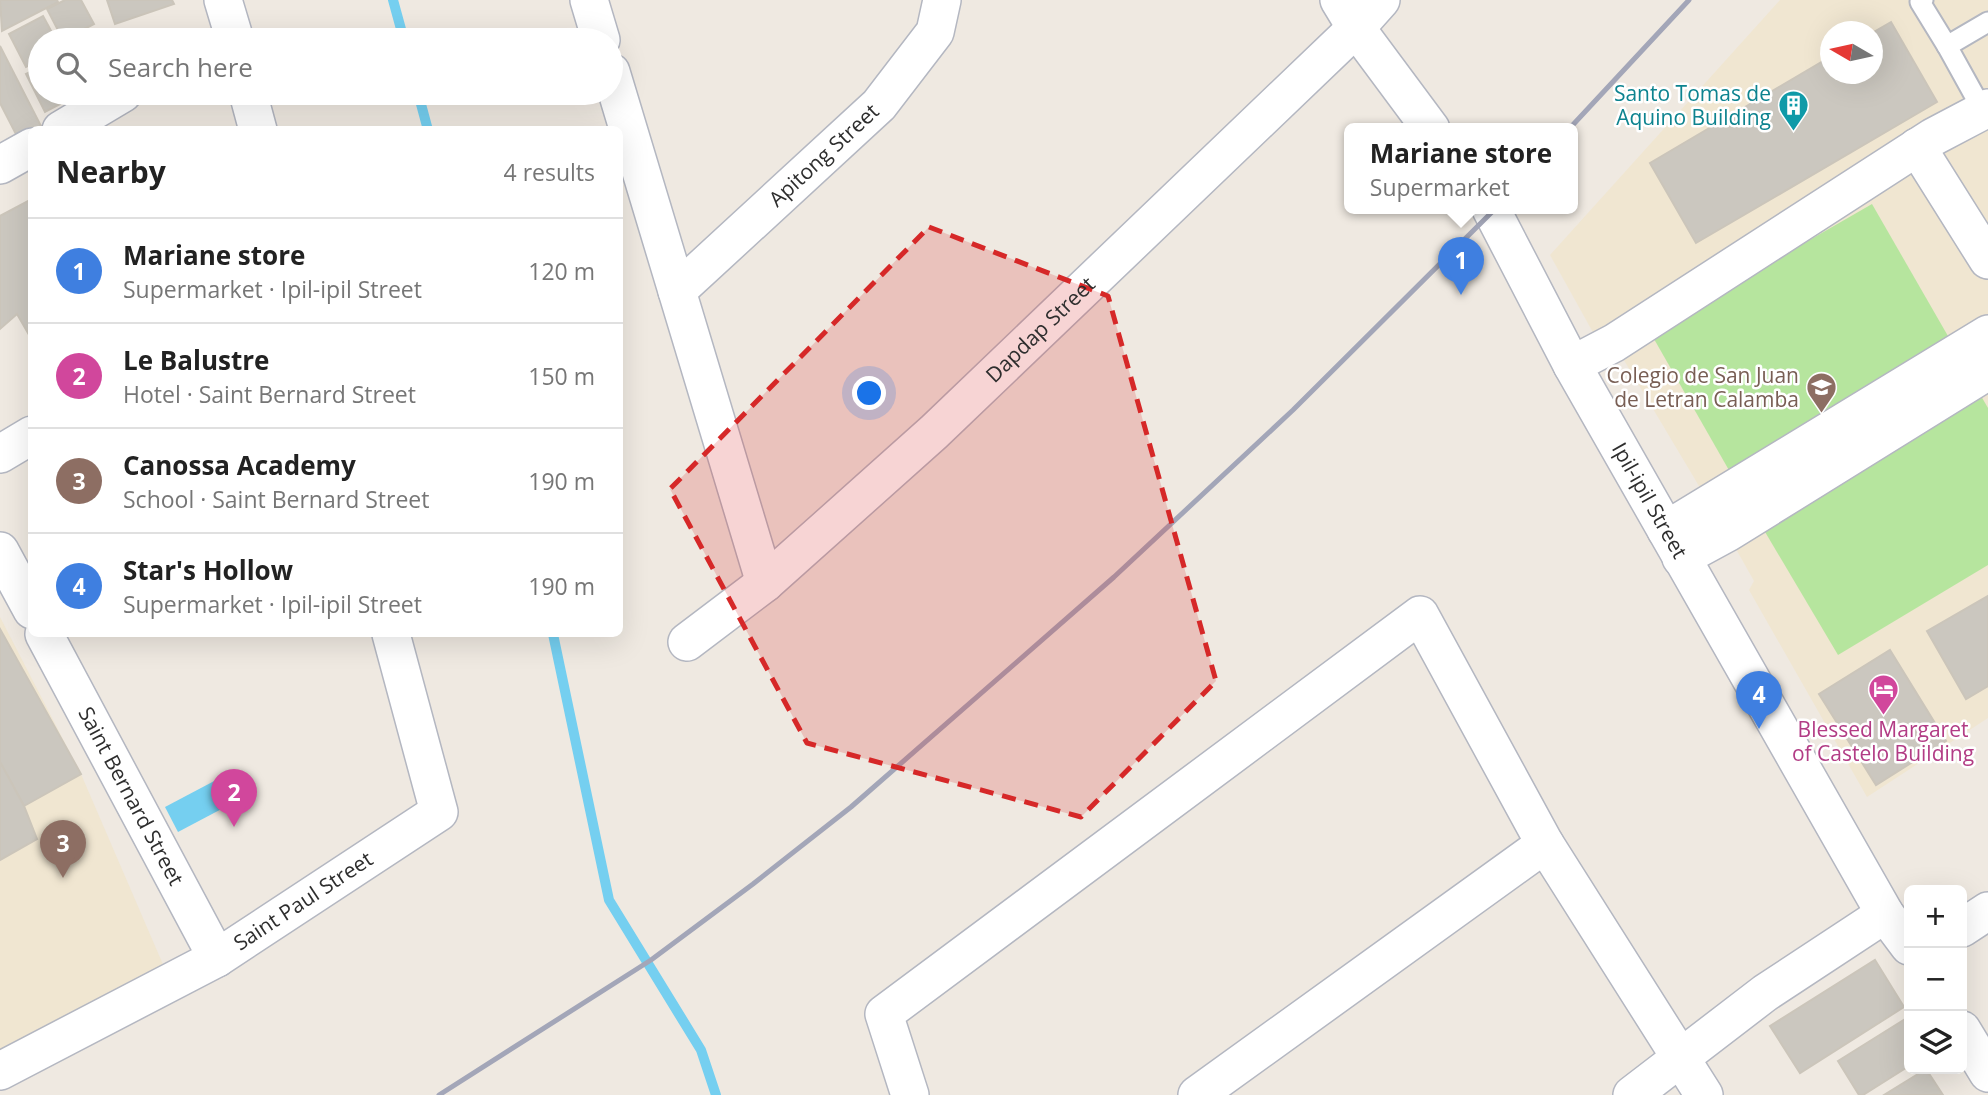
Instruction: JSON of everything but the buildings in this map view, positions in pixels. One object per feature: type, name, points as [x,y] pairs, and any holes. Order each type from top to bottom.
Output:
[{"type":"street","points":[[589,0],[597,28]]},
{"type":"street","name":"Apitong Street","points":[[677,291],[879,105],[935,32],[942,0]]},
{"type":"street","name":"Dapdap Street","points":[[687,642],[765,583],[934,432],[1348,14],[1381,0]]},
{"type":"street","points":[[1348,14],[1427,123]]},
{"type":"street","points":[[68,126],[103,105]]},
{"type":"street","points":[[251,105],[257,126]]},
{"type":"street","points":[[621,105],[765,583]]},
{"type":"street","points":[[1572,365],[1614,343],[1917,147],[1986,110]]},
{"type":"street","points":[[1917,147],[1988,260]]},
{"type":"street","points":[[0,165],[28,149]]},
{"type":"street","name":"Ipil-ipil Street","points":[[1494,214],[1572,365],[1673,544],[1885,914],[1904,939]]},
{"type":"street","points":[[1673,544],[1988,334]]},
{"type":"street","points":[[1673,544],[1727,533],[1988,371]]},
{"type":"street","points":[[0,454],[28,437]]},
{"type":"street","points":[[1,557],[28,603]]},
{"type":"street","points":[[910,1095],[884,1014],[1420,614],[1545,844],[1704,1095]]},
{"type":"street","name":"Saint Bernard Street","points":[[46,637],[217,958]]},
{"type":"street","name":"Saint Paul Street","points":[[0,1071],[217,958],[439,812],[392,637]]},
{"type":"street","points":[[1197,1095],[1545,844]]},
{"type":"street","points":[[1967,925],[1988,911]]},
{"type":"street","points":[[1632,1095],[1765,993],[1885,914]]},
{"type":"street","points":[[1967,1038],[1988,1073]]},
{"type":"lane","points":[[1923,0],[1920,2],[1986,110]]},
{"type":"lane","points":[[1947,46],[1988,22]]},
{"type":"highlighted area","points":[[929,227],[1108,296],[1216,681],[1081,817],[807,743],[670,489]]},
{"type":"shaded area","name":"Colegio de San Juan de Letran Calamba","points":[[1780,0],[1988,0],[1988,718],[1867,797],[1749,590],[1754,581],[1727,533],[1606,330],[1595,336],[1550,255]]},
{"type":"shaded area","points":[[0,617],[81,774],[171,983],[0,1076]]},
{"type":"green space","points":[[1872,204],[1952,343],[1730,472],[1650,332]]},
{"type":"green space","points":[[1977,389],[1988,408],[1988,565],[1838,655],[1758,520]]},
{"type":"water","points":[[218,779],[231,804],[178,832],[165,807]]},
{"type":"waterway","points":[[393,0],[401,28]]},
{"type":"waterway","points":[[421,105],[427,126]]},
{"type":"waterway","points":[[554,637],[609,900],[701,1050],[716,1095]]},
{"type":"railway","points":[[1575,123],[1689,0]]},
{"type":"railway","points":[[439,1095],[651,960],[851,807],[1114,577],[1293,410],[1490,214]]},
{"type":"place","name":"Santo Tomas de Aquino Building","points":[[1794,133]]},
{"type":"place","name":"Mariane store","points":[[1461,295]]},
{"type":"place","name":"Colegio de San Juan de Letran Calamba","points":[[1822,415]]},
{"type":"place","name":"Blessed Margaret of Castelo Building","points":[[1883,717]]},
{"type":"place","name":"Star's Hollow","points":[[1759,729]]},
{"type":"place","name":"Le Balustre","points":[[234,827]]},
{"type":"place","name":"Canossa Academy","points":[[63,878]]}]
